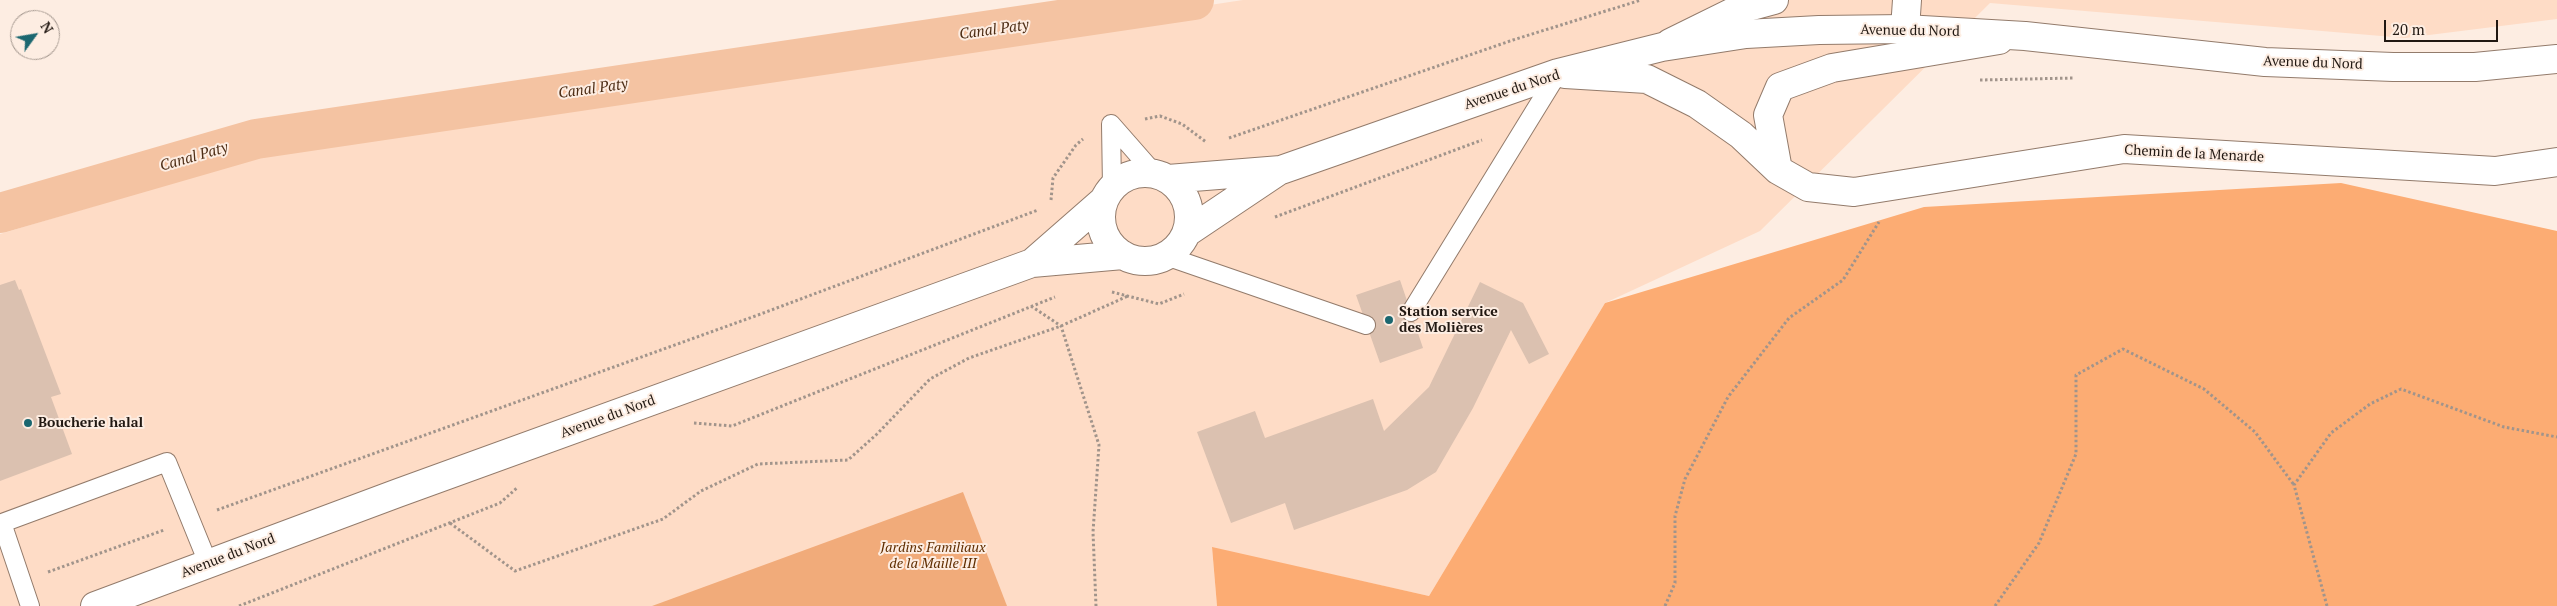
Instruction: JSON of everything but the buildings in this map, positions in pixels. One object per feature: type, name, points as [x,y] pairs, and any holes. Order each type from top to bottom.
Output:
[{"type":"main road","points":[[1662,47],[1736,10],[1774,0]]},
{"type":"main road","points":[[1905,29],[1907,0]]},
{"type":"main road","name":"Avenue du Nord","points":[[1186,233],[1281,170],[1558,74],[1662,47],[1746,34],[1819,30],[1905,29],[2025,36],[2265,62],[2475,67],[2557,59]]},
{"type":"main road","points":[[1778,170],[1768,116],[1780,87],[1832,68],[2025,36]]},
{"type":"main road","name":"Chemin de la Menarde","points":[[1558,74],[1647,79],[1697,104],[1741,135],[1778,170],[1808,187],[1854,192],[2124,149],[2494,171],[2557,162]]},
{"type":"main road","name":"Avenue du Nord","points":[[1161,176],[1281,170]]},
{"type":"main road","points":[[1139,172],[1161,176],[1180,189],[1187,203],[1189,218],[1186,233],[1178,246],[1166,256],[1152,261],[1137,261],[1122,255],[1112,247],[1105,236],[1101,212],[1108,193],[1124,177],[1139,172]]},
{"type":"main road","name":"Avenue du Nord","points":[[95,606],[208,563],[1032,263],[1108,193]]},
{"type":"main road","points":[[1032,263],[1122,255]]},
{"type":"lane","points":[[1411,312],[1558,74]]},
{"type":"lane","points":[[1108,193],[1111,124],[1161,176]]},
{"type":"lane","points":[[1166,256],[1366,325]]},
{"type":"lane","points":[[30,606],[1,524],[167,462],[208,563]]},
{"type":"path","points":[[1226,139],[1523,37],[1641,0]]},
{"type":"path","points":[[1140,120],[1160,116],[1182,124],[1210,145]]},
{"type":"path","points":[[1050,206],[1054,178],[1076,145],[1088,136]]},
{"type":"path","points":[[1272,218],[1484,140]]},
{"type":"path","points":[[1665,606],[1675,583],[1675,516],[1685,479],[1728,398],[1789,318],[1843,280],[1903,185]]},
{"type":"path","points":[[234,504],[758,315],[1041,209]]},
{"type":"path","points":[[1108,291],[1159,304]]},
{"type":"path","points":[[684,422],[732,426],[1058,296]]},
{"type":"path","points":[[450,522],[515,571],[663,519],[701,491],[758,464],[848,460],[878,434],[930,379],[969,358],[1061,326],[1128,296]]},
{"type":"path","points":[[1030,306],[1061,326],[1099,445],[1093,532],[1096,606]]},
{"type":"path","points":[[1996,606],[2039,542],[2076,454],[2076,375],[2124,349],[2204,389],[2256,432],[2294,485],[2327,606]]},
{"type":"path","points":[[2294,485],[2331,433],[2370,404],[2401,389],[2504,427],[2557,436]]},
{"type":"path","points":[[239,606],[500,503],[522,484]]},
{"type":"path","points":[[70,564],[140,538]]},
{"type":"shaded area","points":[[1243,0],[2557,0],[2557,19],[2405,38],[1990,3],[1760,231],[1605,303],[1429,596],[1212,548],[1217,606],[0,606],[0,234],[263,156],[701,89],[1031,32]]},
{"type":"shaded area","points":[[2341,183],[2557,231],[2557,606],[1217,606],[1212,547],[1429,596],[1605,303],[1924,207]]},
{"type":"green space","name":"Jardins Familiaux de la Maille III","points":[[963,492],[1007,606],[652,606]]},
{"type":"waterway","name":"Canal Paty","points":[[0,213],[256,139],[1194,0]]},
{"type":"place","name":"Station service des Molières","points":[[1389,320]]},
{"type":"place","name":"Boucherie halal","points":[[28,423]]}]
